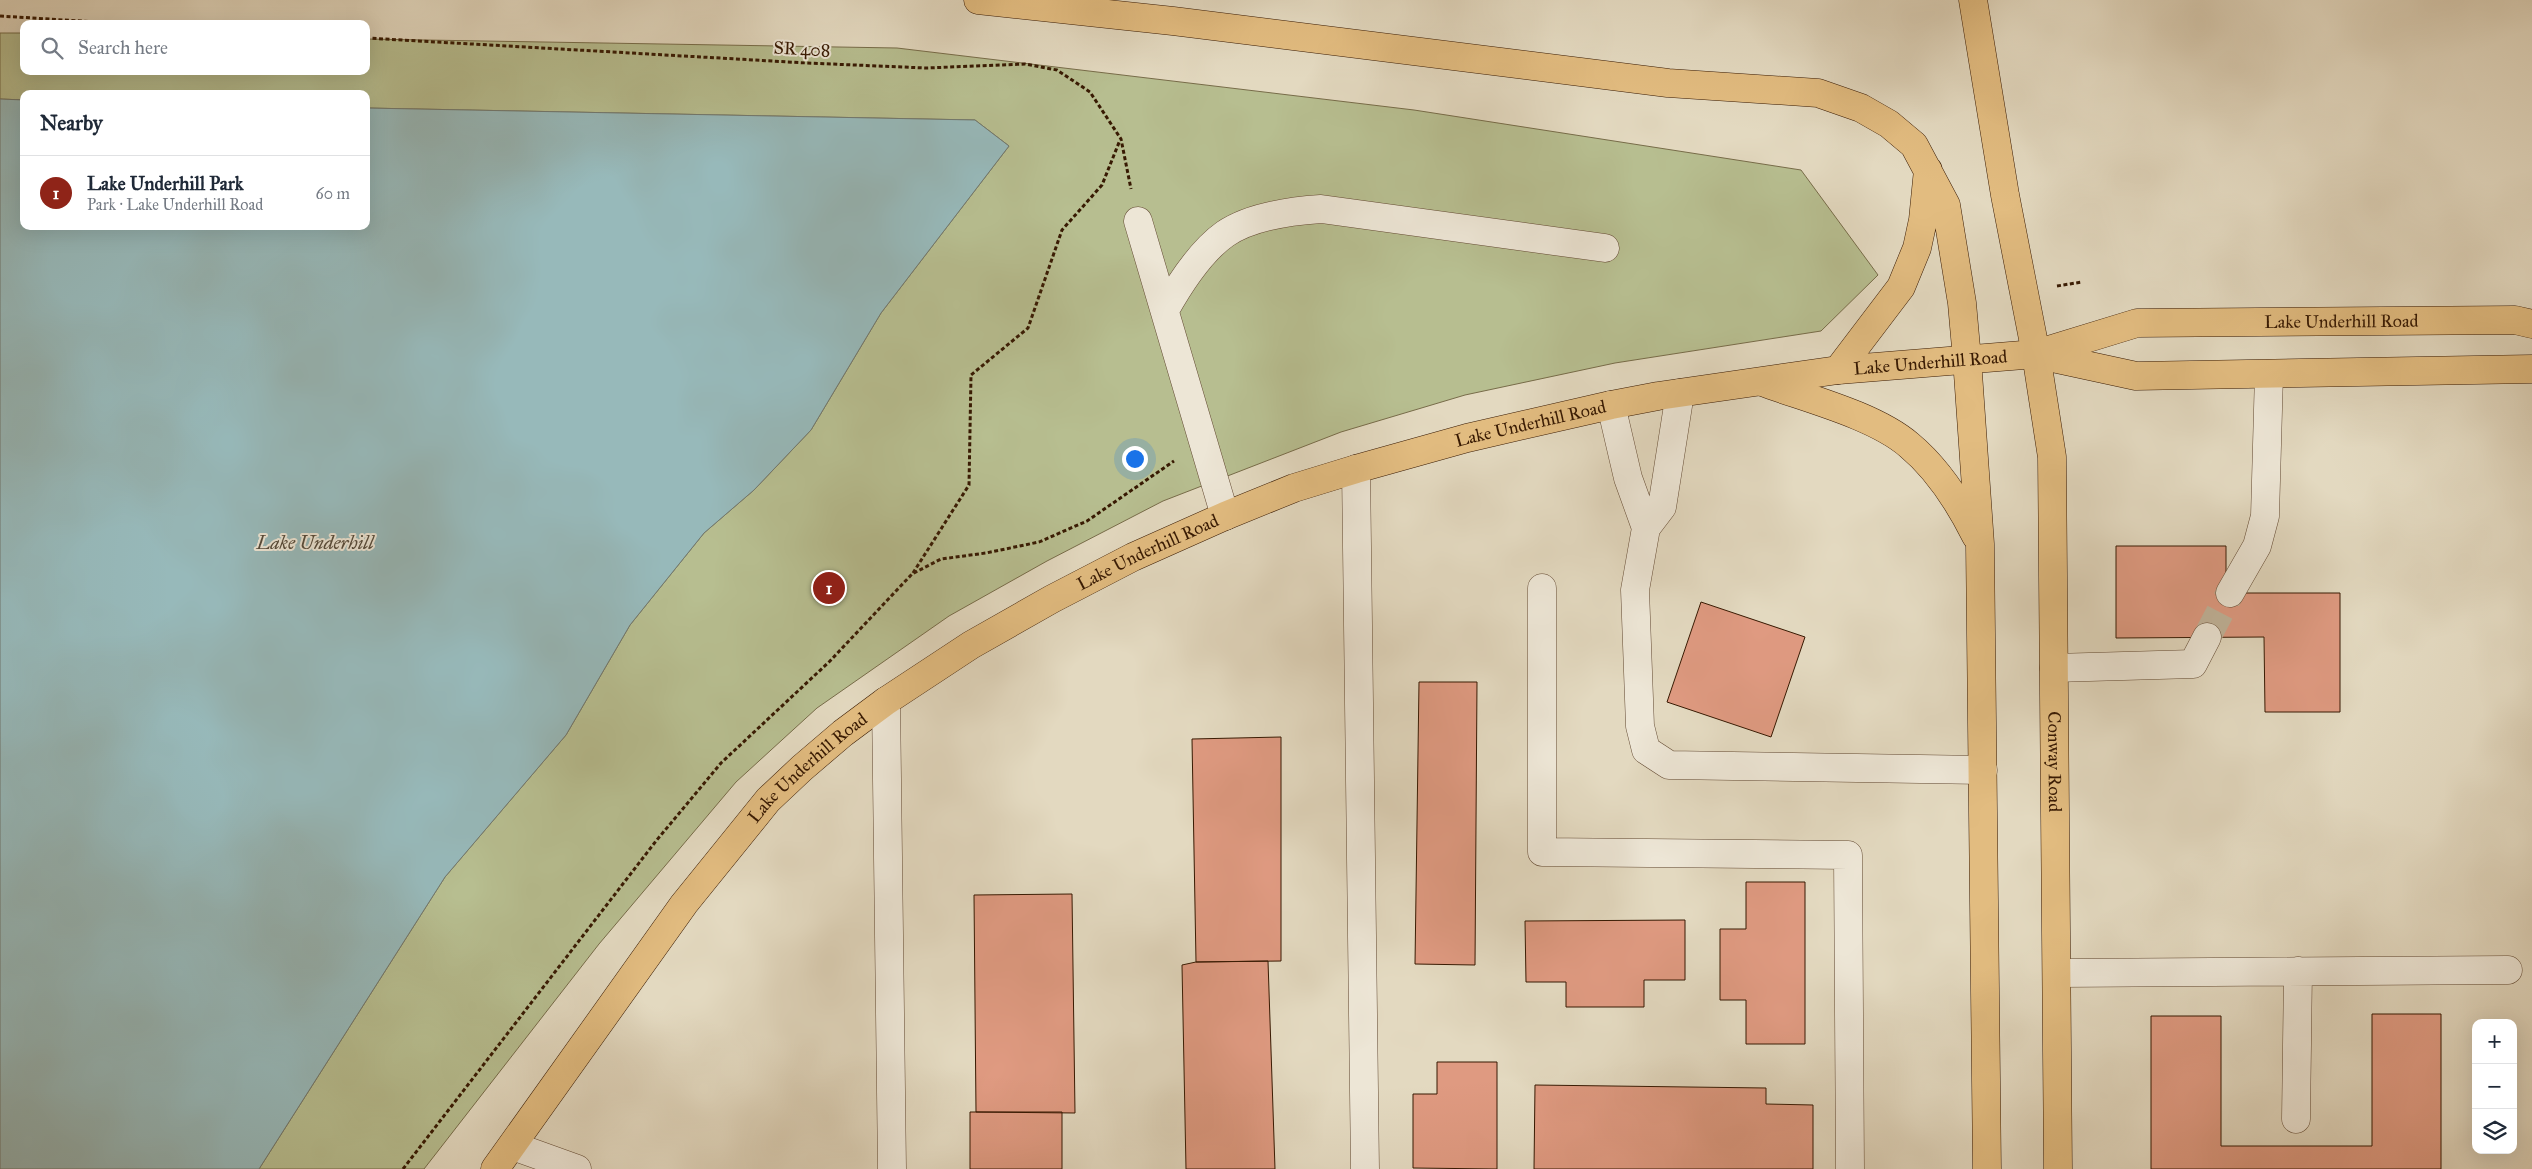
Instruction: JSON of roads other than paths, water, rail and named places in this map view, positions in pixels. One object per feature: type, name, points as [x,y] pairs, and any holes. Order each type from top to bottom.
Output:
[{"type":"main road","points":[[978,0],[1172,21],[1668,83],[1818,93],[1861,108],[1889,124],[1914,145],[1946,205],[1962,302],[1967,359],[1980,544],[1987,1169]]},
{"type":"main road","name":"Conway Road","points":[[1973,0],[2005,195],[2036,354],[2052,457],[2058,973],[2058,1169]]},
{"type":"main road","points":[[1838,370],[1901,287],[1916,248],[1923,220],[1928,170]]},
{"type":"main road","name":"Lake Underhill Road","points":[[495,1169],[513,1146],[632,974],[731,844],[768,800],[802,768],[843,733],[886,701],[972,645],[1052,599],[1133,557],[1225,516],[1294,488],[1356,469],[1467,438],[1611,405],[1838,370],[2036,354],[2137,323],[2515,320],[2532,324]]},
{"type":"main road","name":"Lake Underhill Road","points":[[2036,354],[2136,376],[2532,369]]},
{"type":"main road","points":[[1759,381],[1868,421],[1908,444],[1935,472],[1960,503],[1980,544]]},
{"type":"lane","points":[[1164,310],[1179,286],[1202,257],[1225,234],[1284,212],[1321,209],[1605,248]]},
{"type":"lane","points":[[1138,221],[1225,516]]},
{"type":"lane","points":[[2230,594],[2257,546],[2265,516],[2269,374]]},
{"type":"lane","points":[[1680,393],[1662,507],[1646,528],[1634,590],[1640,726],[1646,750],[1669,765],[1983,770]]},
{"type":"lane","points":[[1611,405],[1628,478],[1646,528]]},
{"type":"lane","points":[[1356,469],[1366,1169]]},
{"type":"lane","points":[[1542,588],[1542,852],[1848,855],[1850,1169]]},
{"type":"lane","points":[[2054,668],[2193,664],[2207,637]]},
{"type":"lane","points":[[886,701],[892,1169]]},
{"type":"lane","points":[[2058,973],[2508,970]]},
{"type":"lane","points":[[2296,1118],[2298,972]]},
{"type":"lane","points":[[513,1146],[577,1169]]},
{"type":"water","name":"Lake Underhill","points":[[0,99],[20,100],[20,230],[370,230],[370,108],[975,120],[1009,146],[881,313],[811,430],[754,490],[704,533],[630,625],[566,735],[445,877],[259,1169],[0,1169]]},
{"type":"tunnel","points":[[2207,637],[2230,593]]},
{"type":"place","name":"Lake Underhill Park","points":[[829,588]]}]
